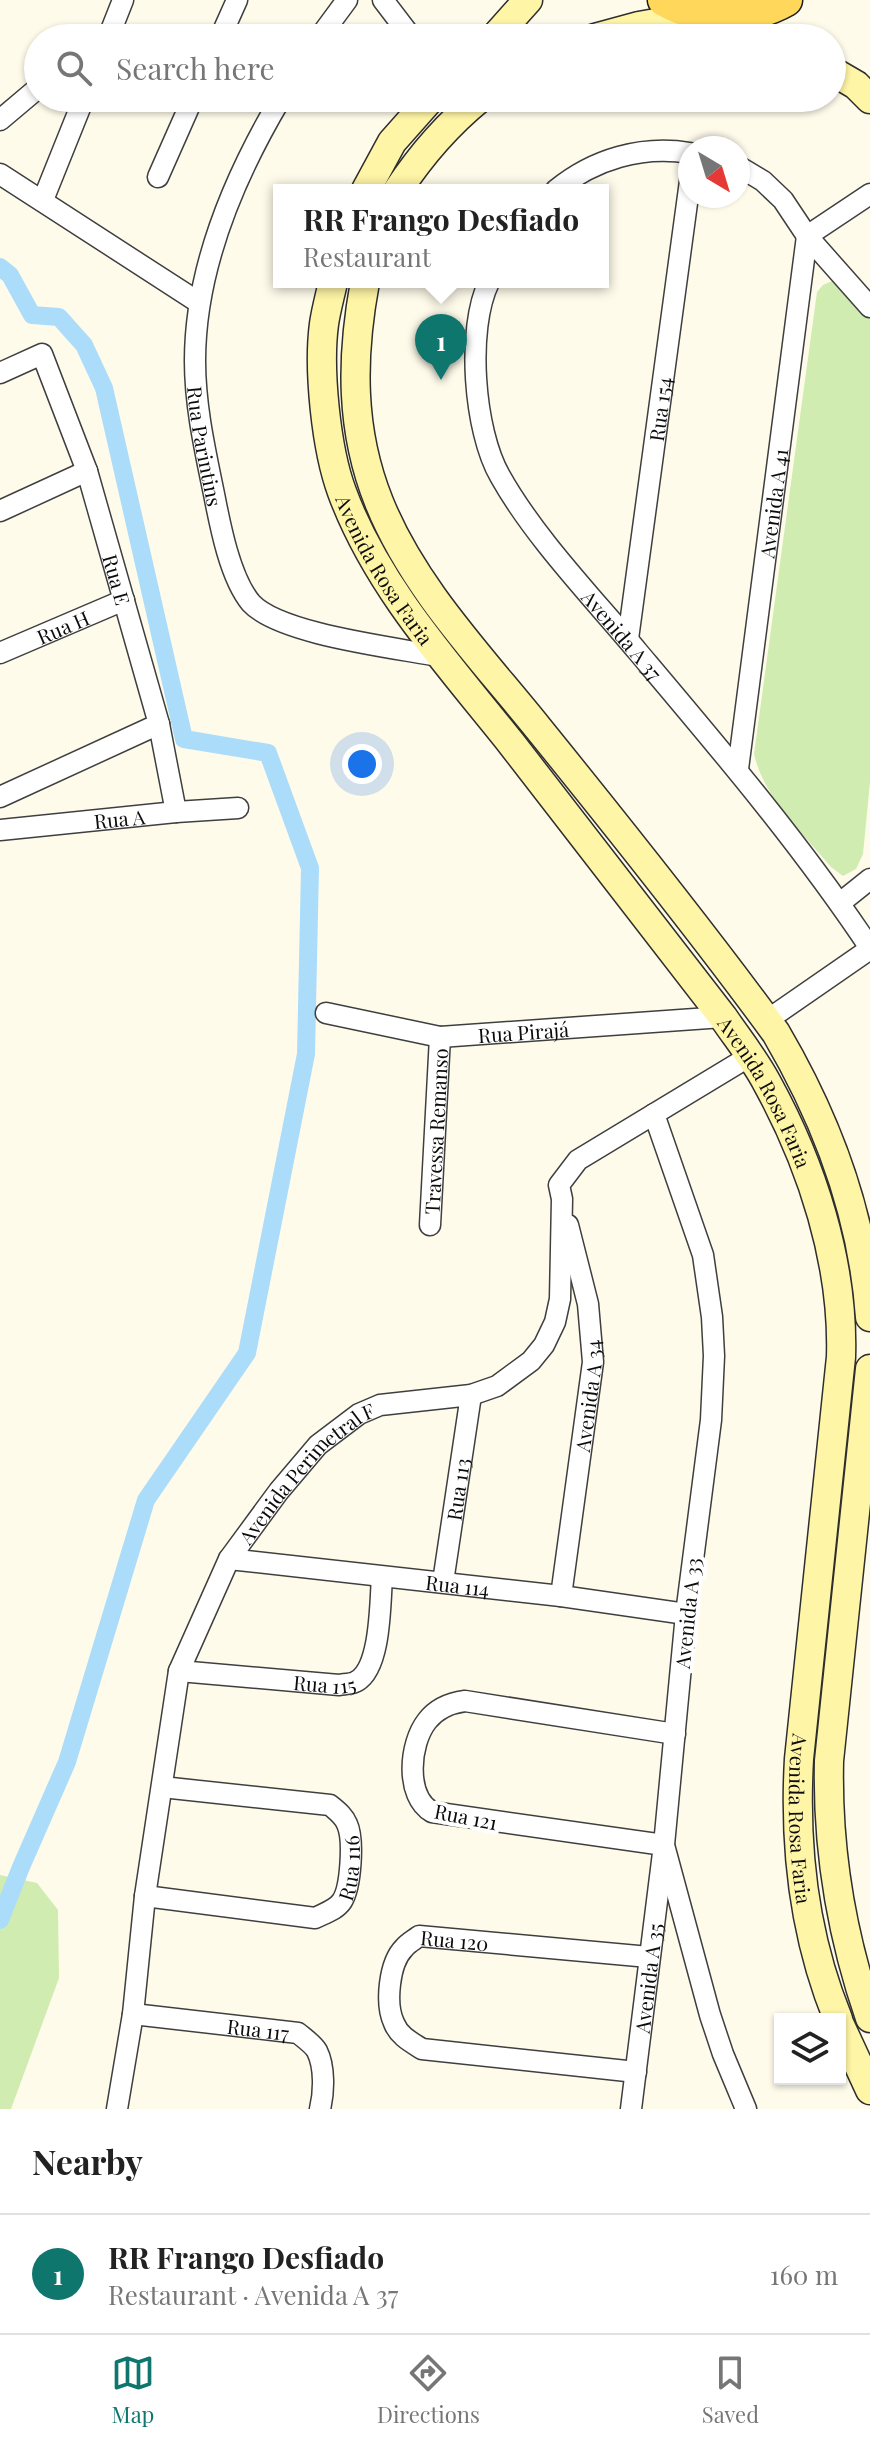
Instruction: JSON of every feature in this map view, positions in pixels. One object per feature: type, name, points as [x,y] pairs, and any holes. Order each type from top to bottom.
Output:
[{"type":"main road","points":[[664,0],[701,15],[747,13],[786,0]]},
{"type":"street","points":[[114,24],[123,0]]},
{"type":"street","points":[[226,24],[237,0]]},
{"type":"street","points":[[329,24],[347,0]]},
{"type":"street","points":[[383,0],[401,24]]},
{"type":"street","points":[[507,24],[528,0]]},
{"type":"street","points":[[650,24],[701,15],[725,24]]},
{"type":"street","points":[[846,79],[870,99]]},
{"type":"street","points":[[0,120],[24,100]]},
{"type":"street","points":[[43,200],[78,112]]},
{"type":"street","points":[[158,177],[187,112]]},
{"type":"street","name":"Rua Parintins","points":[[273,112],[250,150],[219,228],[198,302],[195,362],[201,427],[218,515],[236,574],[252,603],[273,619],[305,630],[443,657]]},
{"type":"street","points":[[369,184],[392,142],[419,112]]},
{"type":"street","points":[[402,184],[414,166],[463,112]]},
{"type":"street","points":[[564,184],[605,161],[638,152],[678,151]]},
{"type":"street","points":[[750,173],[783,200],[807,236],[870,307]]},
{"type":"street","points":[[0,174],[198,302]]},
{"type":"street","points":[[807,236],[870,194]]},
{"type":"street","name":"Rua 154","points":[[628,639],[686,208]]},
{"type":"street","name":"Avenida A 41","points":[[738,769],[807,236]]},
{"type":"street","name":"Avenida Rosa Faria","points":[[332,288],[324,323],[322,364],[330,442],[341,490],[362,539],[381,573],[443,657],[720,1013],[750,1056],[785,1117],[805,1165],[823,1222],[839,1298],[841,1357],[797,1800],[805,1910],[836,2013]]},
{"type":"street","name":"Avenida Rosa Faria","points":[[364,288],[357,325],[355,392],[359,434],[379,502],[411,566],[448,617],[744,990],[800,1075],[833,1150],[849,1201],[861,1252],[870,1317]]},
{"type":"street","name":"Avenida A 37","points":[[486,288],[474,357],[480,416],[498,475],[538,532],[738,769],[840,903],[870,948]]},
{"type":"street","name":"Rua E","points":[[0,373],[42,354],[87,471],[159,724],[176,812]]},
{"type":"street","points":[[0,511],[87,471]]},
{"type":"street","name":"Rua H","points":[[0,653],[124,600]]},
{"type":"street","points":[[0,797],[159,724]]},
{"type":"street","points":[[517,751],[541,731]]},
{"type":"street","name":"Rua A","points":[[0,830],[238,808]]},
{"type":"street","points":[[840,903],[870,879],[870,872]]},
{"type":"street","points":[[766,1021],[870,948]]},
{"type":"street","points":[[720,1013],[744,990]]},
{"type":"street","name":"Rua Pirajá","points":[[326,1013],[440,1037],[720,1013]]},
{"type":"street","name":"Travessa Remanso","points":[[430,1225],[440,1037]]},
{"type":"street","name":"Avenida Perimetral F","points":[[117,2109],[133,2014],[145,1896],[179,1671],[229,1559],[279,1491],[318,1445],[336,1430],[380,1405],[471,1395],[497,1386],[531,1361],[544,1345],[555,1322],[560,1299],[562,1199],[559,1185],[578,1160],[750,1056]]},
{"type":"street","name":"Avenida A 33","points":[[654,1114],[703,1255],[714,1356],[711,1420],[686,1614],[664,1845],[710,2015],[746,2109]]},
{"type":"street","name":"Avenida A 34","points":[[561,1596],[593,1362],[588,1304],[562,1199]]},
{"type":"street","name":"Avenida Rosa Faria","points":[[870,1369],[829,1761],[828,1797],[836,1885],[845,1930],[870,2018]]},
{"type":"street","name":"Rua 113","points":[[443,1582],[471,1395]]},
{"type":"street","name":"Rua 114","points":[[229,1559],[561,1596],[686,1614]]},
{"type":"street","name":"Rua 115","points":[[179,1671],[339,1685],[356,1682],[368,1671],[374,1657],[382,1577]]},
{"type":"street","name":"Rua 121","points":[[664,1845],[432,1812],[422,1805],[415,1792],[415,1757],[421,1730],[432,1715],[452,1703],[465,1701],[675,1734]]},
{"type":"street","name":"Rua 116","points":[[145,1896],[315,1918],[335,1909],[343,1899],[348,1884],[350,1839],[347,1823],[330,1805],[162,1787]]},
{"type":"street","name":"Avenida A 35","points":[[631,2109],[664,1845]]},
{"type":"street","name":"Rua 120","points":[[636,2072],[422,2049],[405,2039],[393,2023],[389,1996],[401,1949],[419,1936],[649,1957]]},
{"type":"street","name":"Rua 117","points":[[133,2014],[298,2033],[317,2050],[322,2075],[320,2109]]},
{"type":"street","points":[[846,2038],[870,2090]]},
{"type":"green space","points":[[832,281],[844,283],[870,314],[870,782],[863,854],[856,869],[843,876],[831,867],[775,800],[754,754],[817,292]]},
{"type":"green space","points":[[0,1875],[37,1883],[58,1910],[59,1978],[11,2109],[0,2109]]},
{"type":"waterway","points":[[0,267],[10,275],[32,315],[59,317],[84,345],[104,388],[184,739],[268,753],[310,868],[306,1054],[247,1353],[146,1500],[67,1762],[0,1920]]},
{"type":"place","name":"RR Frango Desfiado","points":[[441,380]]}]
